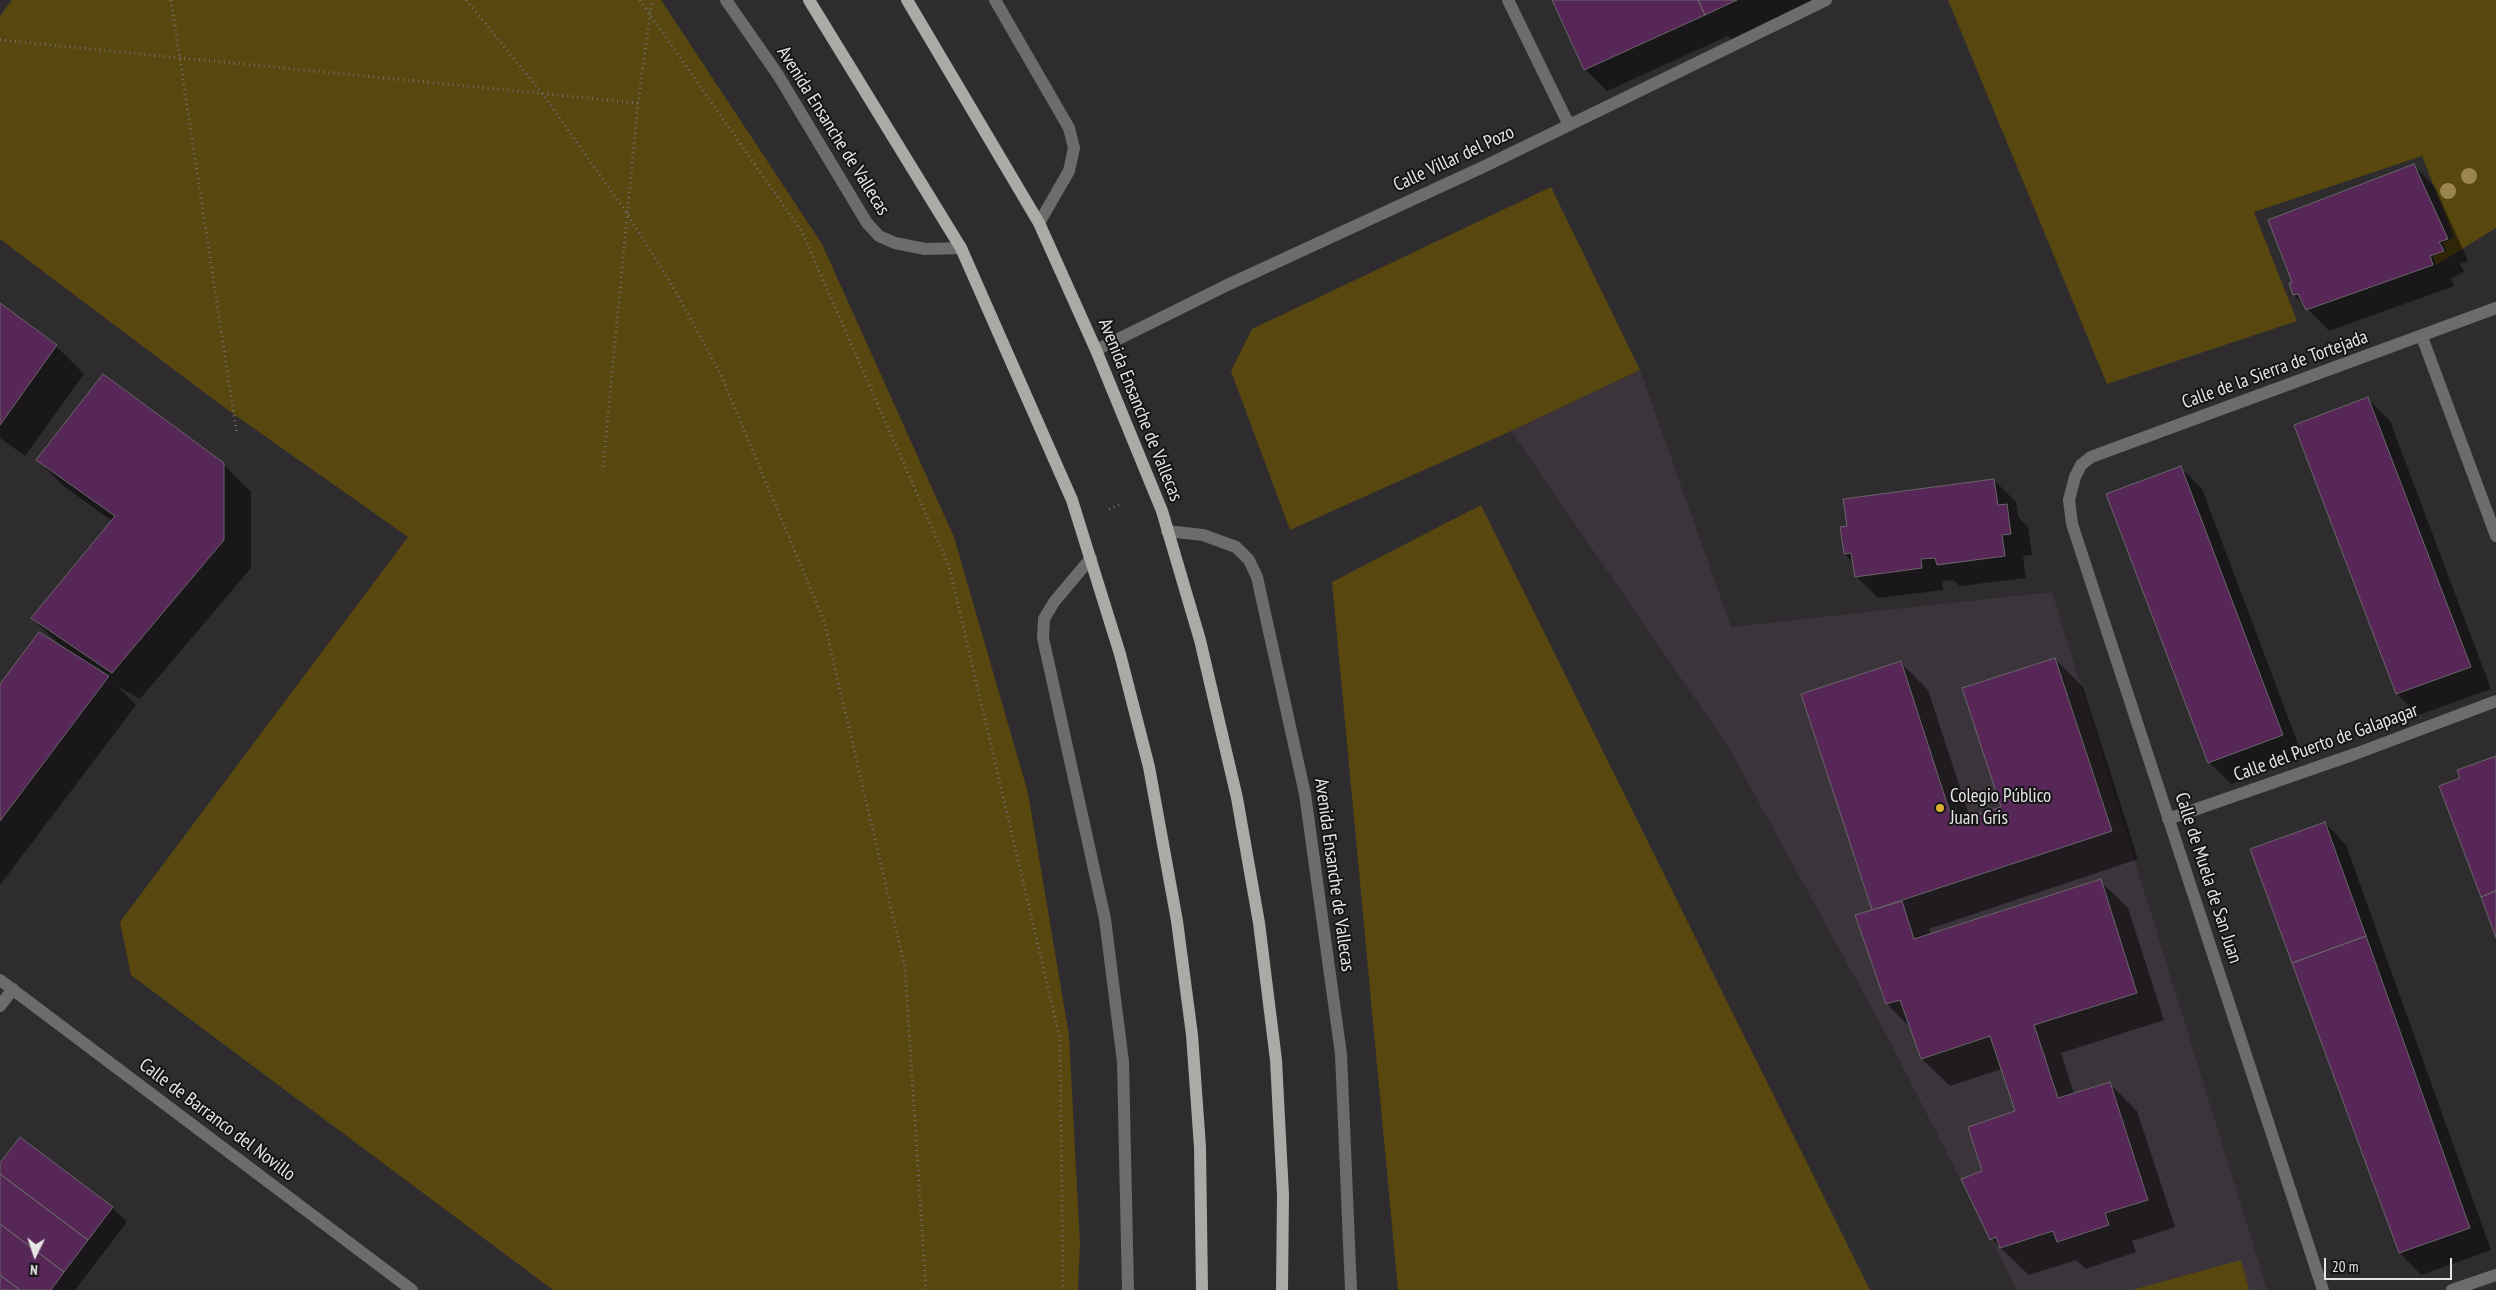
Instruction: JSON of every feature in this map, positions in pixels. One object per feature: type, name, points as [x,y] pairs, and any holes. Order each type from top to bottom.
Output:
[{"type":"main road","points":[[809,0],[961,248],[1072,500],[1091,558],[1120,654],[1148,767],[1177,921],[1192,1035],[1200,1138],[1202,1290]]},
{"type":"main road","name":"Avenida Ensanche de Vallecas","points":[[907,0],[1039,223],[1096,350],[1162,511],[1200,640],[1235,788],[1259,924],[1276,1060],[1283,1195],[1282,1290]]},
{"type":"street","name":"Avenida Ensanche de Vallecas","points":[[726,0],[778,75],[867,224],[879,236],[895,243],[925,249],[961,248]]},
{"type":"street","points":[[995,0],[1069,128],[1074,148],[1069,171],[1039,223]]},
{"type":"street","points":[[1508,0],[1569,125]]},
{"type":"street","name":"Calle Villar del Pozo","points":[[1096,350],[1569,125],[1826,0]]},
{"type":"street","name":"Calle de la Sierra de Tortejada","points":[[2075,477],[2081,466],[2092,457],[2422,337],[2496,308]]},
{"type":"street","points":[[2422,337],[2496,536]]},
{"type":"street","name":"Calle de Muela de San Juan","points":[[2075,477],[2070,500],[2072,524],[2323,1290]]},
{"type":"street","name":"Avenida Ensanche de Vallecas","points":[[1167,531],[1203,535],[1236,547],[1250,560],[1257,577],[1305,794],[1341,1054],[1351,1290]]},
{"type":"street","points":[[1091,558],[1054,602],[1044,619],[1043,638],[1107,938],[1123,1062],[1128,1290]]},
{"type":"street","name":"Calle del Puerto de Galapagar","points":[[2168,819],[2355,754],[2496,701]]},
{"type":"street","name":"Calle de Barranco del Novillo","points":[[0,980],[412,1290]]},
{"type":"street","points":[[0,1006],[13,989]]},
{"type":"street","points":[[2452,1290],[2496,1275]]},
{"type":"path","points":[[171,0],[238,435]]},
{"type":"path","points":[[466,0],[542,93],[628,215],[675,290],[721,375],[824,622],[905,968],[926,1290]]},
{"type":"path","points":[[640,0],[802,232],[949,566],[1060,1039],[1063,1290]]},
{"type":"path","points":[[603,467],[638,103],[652,0]]},
{"type":"path","points":[[0,40],[638,103]]},
{"type":"path","points":[[1110,509],[1122,504]]},
{"type":"shaded area","points":[[12,0],[661,0],[822,244],[954,537],[1028,793],[1069,1035],[1080,1244],[1078,1290],[553,1290],[131,975],[120,922],[408,537],[225,408],[0,239],[0,16]]},
{"type":"shaded area","points":[[1948,0],[2496,0],[2496,228],[2436,265],[2433,256],[2446,251],[2443,243],[2454,237],[2422,156],[2254,212],[2297,321],[2107,384]]},
{"type":"shaded area","points":[[1551,187],[1640,370],[1511,431],[1290,530],[1231,371],[1252,329]]},
{"type":"shaded area","name":"Colegio Público Juan Gris","points":[[1640,370],[1731,627],[2052,592],[2267,1290],[2017,1290],[1886,1034],[1729,748],[1511,431]]},
{"type":"shaded area","points":[[1481,505],[1870,1290],[1398,1290],[1332,582]]},
{"type":"shaded area","points":[[2241,1260],[2249,1290],[2132,1290]]},
{"type":"building","points":[[1552,0],[1698,0],[1705,15],[1584,70]]},
{"type":"building","points":[[1698,0],[1737,0],[1705,15]]},
{"type":"building","points":[[2414,164],[2448,239],[2439,242],[2444,251],[2430,256],[2433,265],[2306,310],[2298,294],[2293,295],[2289,283],[2292,282],[2268,220]]},
{"type":"building","points":[[0,303],[57,345],[0,425]]},
{"type":"building","points":[[103,374],[224,463],[224,540],[112,673],[31,618],[115,516],[36,460]]},
{"type":"building","points":[[2368,397],[2471,667],[2396,694],[2294,425]]},
{"type":"building","points":[[2181,466],[2283,735],[2208,763],[2106,494]]},
{"type":"building","points":[[1994,479],[1998,505],[2007,504],[2011,534],[2002,535],[2005,556],[1937,565],[1935,558],[1921,559],[1922,568],[1855,577],[1851,553],[1844,554],[1840,527],[1847,526],[1843,499]]},
{"type":"building","points":[[39,632],[109,676],[0,821],[0,684]]},
{"type":"building","points":[[2055,658],[2112,831],[1872,910],[1801,694],[1901,661],[1953,822],[2001,807],[1962,688]]},
{"type":"building","points":[[2496,756],[2496,891],[2481,897],[2439,786],[2460,778],[2457,770]]},
{"type":"building","points":[[2325,822],[2366,936],[2292,963],[2250,849]]},
{"type":"building","points":[[2101,879],[2137,993],[2034,1025],[2058,1098],[2110,1082],[2148,1200],[2105,1213],[2109,1225],[2057,1242],[2053,1231],[2000,1248],[1996,1237],[1990,1240],[1961,1179],[1982,1171],[1968,1127],[2015,1111],[1990,1036],[1921,1059],[1900,1000],[1886,1004],[1855,915],[1902,901],[1914,939]]},
{"type":"building","points":[[2496,891],[2496,938],[2481,897]]},
{"type":"building","points":[[2366,936],[2470,1228],[2399,1253],[2292,963]]},
{"type":"building","points":[[20,1137],[113,1207],[88,1240],[0,1174],[0,1163]]},
{"type":"building","points":[[0,1174],[88,1240],[64,1272],[0,1224]]},
{"type":"building","points":[[0,1224],[64,1272],[51,1290],[20,1290],[0,1275]]},
{"type":"building","points":[[0,1275],[20,1290],[0,1290]]},
{"type":"place","name":"Colegio Público Juan Gris","points":[[1940,808]]}]
